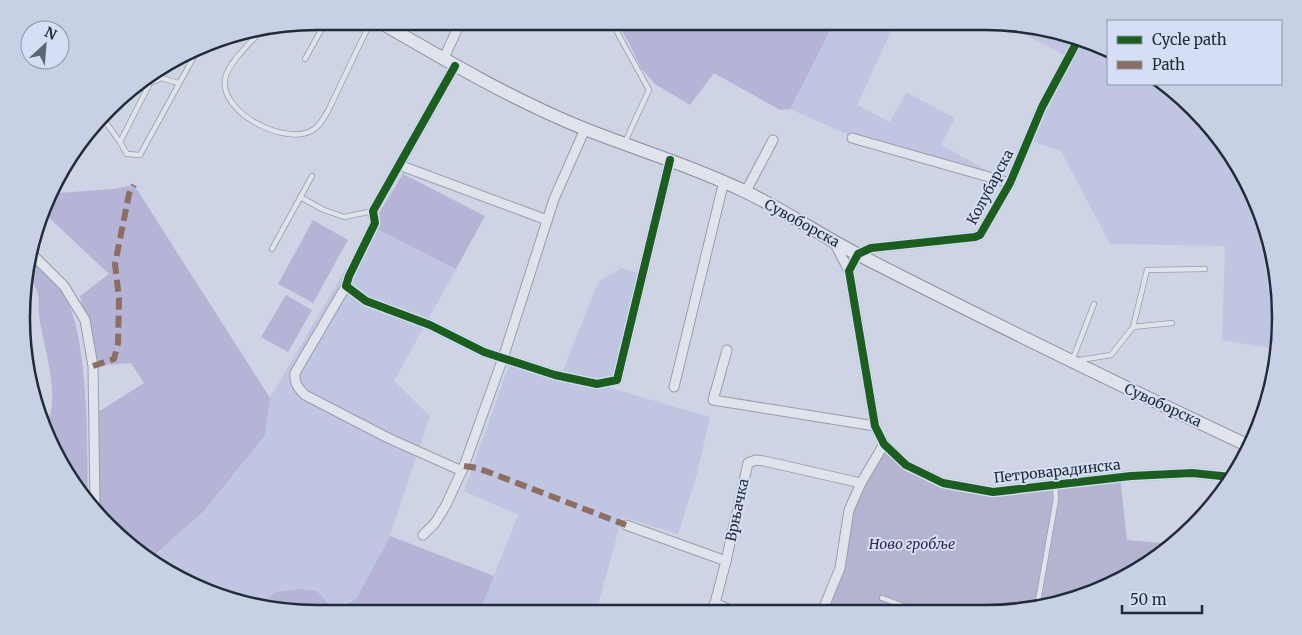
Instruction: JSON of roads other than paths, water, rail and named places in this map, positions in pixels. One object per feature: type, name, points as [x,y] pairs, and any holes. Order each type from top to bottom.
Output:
[{"type":"main road","name":"Сувоборска","points":[[393,30],[443,60],[527,103],[585,129],[670,160],[746,191],[858,254],[1071,362],[1243,443]]},
{"type":"street","points":[[443,60],[457,30]]},
{"type":"street","name":"Колубарска","points":[[858,254],[871,248],[980,235],[1010,183],[1042,107],[1076,45]]},
{"type":"street","points":[[455,66],[373,211],[375,223],[348,276],[346,286],[295,373],[294,378],[299,389],[305,395],[388,438],[462,471]]},
{"type":"street","points":[[423,535],[435,523],[462,471],[503,358],[554,199],[585,129]]},
{"type":"street","points":[[852,138],[1010,183]]},
{"type":"street","points":[[746,191],[773,140]]},
{"type":"street","points":[[346,286],[366,301],[430,326],[484,352],[555,375],[597,384],[616,380],[670,160]]},
{"type":"street","points":[[399,165],[547,220]]},
{"type":"street","points":[[674,388],[724,181]]},
{"type":"street","name":"Петроварадинска","points":[[833,240],[849,271],[875,426],[884,444],[906,465],[943,483],[993,492],[1160,474],[1224,476]]},
{"type":"street","points":[[849,271],[858,254]]},
{"type":"street","points":[[37,259],[64,286],[85,320],[93,366],[95,500]]},
{"type":"street","points":[[727,350],[713,400],[875,426]]},
{"type":"street","points":[[825,605],[837,577],[849,510],[861,483],[884,444]]},
{"type":"street","name":"Врњачка","points":[[715,603],[746,467],[751,460],[764,461],[861,483]]},
{"type":"street","points":[[626,525],[726,561]]},
{"type":"street","points":[[715,603],[719,605]]},
{"type":"lane","points":[[305,59],[321,30]]},
{"type":"lane","points":[[256,37],[228,71],[225,80],[229,99],[235,108],[260,124],[286,134],[299,134],[311,131],[320,124],[367,30]]},
{"type":"lane","points":[[616,30],[649,90],[624,143]]},
{"type":"lane","points":[[106,123],[127,154],[140,154],[192,59]]},
{"type":"lane","points":[[152,82],[162,78],[178,83]]},
{"type":"lane","points":[[120,142],[150,84]]},
{"type":"lane","points":[[272,249],[312,176]]},
{"type":"lane","points":[[300,197],[324,210],[344,217],[373,211]]},
{"type":"lane","points":[[1071,362],[1111,355],[1133,328],[1148,270],[1205,269]]},
{"type":"lane","points":[[1071,362],[1094,304]]},
{"type":"lane","points":[[1133,328],[1172,323]]},
{"type":"lane","points":[[1038,600],[1056,499],[1055,486]]},
{"type":"lane","points":[[882,598],[901,605]]},
{"type":"park label","name":"Ново гробље","points":[[912,544]]}]
